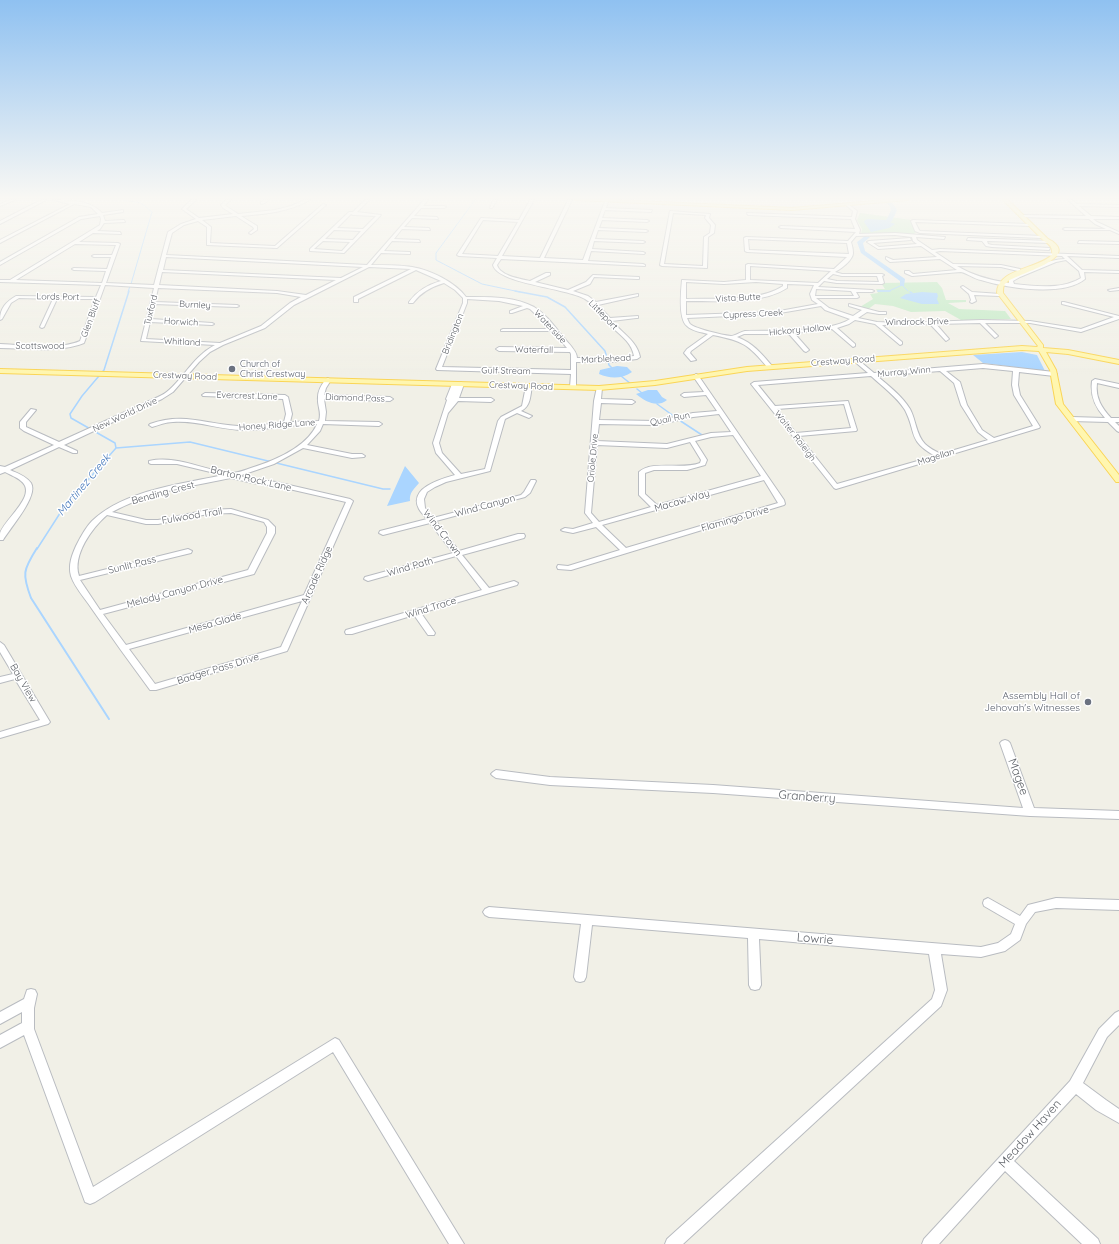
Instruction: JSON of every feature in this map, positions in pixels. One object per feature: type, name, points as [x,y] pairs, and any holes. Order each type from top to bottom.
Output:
[{"type":"main road","points":[[998,283],[1001,277],[1044,258]]},
{"type":"main road","points":[[1048,258],[1046,262],[1011,276],[998,283],[993,288],[1045,355],[1052,366],[1057,397],[1071,419],[1119,480]]},
{"type":"main road","points":[[1018,322],[1031,341],[1036,346],[1039,346]]},
{"type":"main road","points":[[1019,348],[1031,345],[1031,341]]},
{"type":"main road","name":"Crestway Road","points":[[0,371],[599,388],[649,385],[696,376],[770,367],[1039,346],[1119,362]]},
{"type":"main road","points":[[1019,348],[1033,350],[1045,355],[1056,351],[1062,351]]},
{"type":"street","points":[[0,264],[10,258]]},
{"type":"street","points":[[0,287],[48,258]]},
{"type":"street","name":"Glen Bluff","points":[[79,345],[82,342],[112,258]]},
{"type":"street","name":"Tuxford","points":[[143,340],[163,258]]},
{"type":"street","points":[[206,258],[415,269],[427,273],[443,282],[458,291],[465,298]]},
{"type":"street","name":"New World Drive","points":[[1,470],[99,427],[160,398],[170,391],[203,355],[221,344],[264,327],[288,306],[368,266],[375,258]]},
{"type":"street","name":"Littleport","points":[[499,258],[495,266],[498,272],[510,277],[569,291],[587,298],[595,304],[608,320],[631,343],[635,349],[637,357]]},
{"type":"street","points":[[522,258],[643,265]]},
{"type":"street","points":[[584,262],[586,258]]},
{"type":"street","points":[[663,258],[662,265],[705,267],[705,258]]},
{"type":"street","points":[[848,258],[815,288],[813,297],[857,297],[853,290]]},
{"type":"street","points":[[887,258],[892,261],[941,258]]},
{"type":"street","points":[[942,258],[976,278],[998,283],[1036,287],[1067,286],[1082,280],[1084,277],[1081,271],[1067,258]]},
{"type":"street","points":[[1012,285],[1010,281],[1018,276],[1058,260],[1069,260]]},
{"type":"street","points":[[953,265],[1001,266],[1018,270]]},
{"type":"street","points":[[748,281],[748,266],[834,271],[842,275],[880,275],[882,283],[837,282],[824,280]]},
{"type":"street","points":[[74,269],[108,270]]},
{"type":"street","points":[[356,301],[356,298],[415,269]]},
{"type":"street","points":[[160,271],[343,279]]},
{"type":"street","points":[[907,272],[912,275],[963,271]]},
{"type":"street","points":[[1081,271],[1119,272]]},
{"type":"street","points":[[532,282],[548,274]]},
{"type":"street","points":[[569,291],[588,283],[593,276],[637,278]]},
{"type":"street","points":[[0,281],[157,286],[277,292],[307,296]]},
{"type":"street","points":[[770,367],[754,348],[747,344],[731,338],[698,330],[688,325],[685,317],[683,300],[685,290],[684,281],[724,283],[748,281],[819,284]]},
{"type":"street","points":[[411,302],[418,293],[443,282]]},
{"type":"street","name":"Vista Butte","points":[[683,300],[764,297],[782,290],[785,287],[785,282]]},
{"type":"street","points":[[815,288],[872,292]]},
{"type":"street","points":[[963,288],[971,293],[997,295]]},
{"type":"street","points":[[1110,290],[1119,289]]},
{"type":"street","points":[[971,293],[974,300],[972,302]]},
{"type":"street","points":[[595,304],[636,295]]},
{"type":"street","name":"Lords Port","points":[[0,319],[9,302],[18,297],[98,298]]},
{"type":"street","points":[[42,327],[56,297]]},
{"type":"street","name":"Windrock Drive","points":[[813,297],[821,305],[837,313],[877,323],[981,321],[1018,322],[1045,324],[1081,331],[1119,317]]},
{"type":"street","name":"Waterside","points":[[465,298],[503,300],[527,306],[536,310],[574,354],[573,388]]},
{"type":"street","name":"Bridington","points":[[439,369],[465,304],[465,298]]},
{"type":"street","name":"Burnley","points":[[153,303],[237,306]]},
{"type":"street","points":[[1064,303],[1119,317]]},
{"type":"street","name":"Cypress Creek","points":[[685,317],[774,313],[821,305]]},
{"type":"street","points":[[851,305],[866,310],[884,313]]},
{"type":"street","points":[[512,312],[527,306]]},
{"type":"street","name":"Hickory Hollow","points":[[731,338],[743,333],[790,332],[834,327],[847,323],[866,310]]},
{"type":"street","points":[[608,320],[636,317]]},
{"type":"street","name":"Horwich","points":[[149,320],[212,324]]},
{"type":"street","points":[[981,321],[995,336]]},
{"type":"street","points":[[931,322],[946,339]]},
{"type":"street","points":[[877,323],[900,343]]},
{"type":"street","points":[[834,327],[853,345]]},
{"type":"street","points":[[503,330],[554,330]]},
{"type":"street","points":[[790,332],[806,350]]},
{"type":"street","points":[[693,360],[688,353],[689,350],[712,333]]},
{"type":"street","name":"Whitland","points":[[143,340],[221,344]]},
{"type":"street","name":"Scottswood","points":[[0,346],[51,347],[79,345]]},
{"type":"street","name":"Waterfall","points":[[499,349],[570,350]]},
{"type":"street","name":"Marblehead","points":[[574,360],[599,361],[637,357]]},
{"type":"street","points":[[859,360],[907,408],[920,442],[940,456]]},
{"type":"street","name":"Murray Winn","points":[[754,384],[982,366],[1054,374]]},
{"type":"street","name":"Gulf Stream","points":[[439,369],[574,372]]},
{"type":"street","points":[[941,369],[956,382],[964,405],[980,431],[993,440]]},
{"type":"street","name":"Magellan","points":[[836,487],[1037,427],[1017,395],[1015,385],[1016,370]]},
{"type":"street","name":"Flamingo Drive","points":[[561,567],[568,568],[782,504],[766,477],[696,376]]},
{"type":"street","points":[[321,423],[323,414],[320,397],[328,380]]},
{"type":"street","points":[[1119,386],[1095,381],[1092,390],[1096,401],[1119,430]]},
{"type":"street","points":[[458,384],[449,399],[447,412],[436,443],[439,453],[460,477]]},
{"type":"street","points":[[447,412],[456,399],[458,384]]},
{"type":"street","name":"Walter Raleigh","points":[[754,384],[836,487]]},
{"type":"street","name":"Wind Crown","points":[[487,591],[432,520],[420,503],[420,497],[423,492],[438,482],[488,470],[501,421],[503,418],[517,411],[526,404],[529,386]]},
{"type":"street","name":"Oriole Drive","points":[[599,388],[588,513],[625,551]]},
{"type":"street","points":[[684,394],[707,393]]},
{"type":"street","name":"Evercrest Lane","points":[[205,395],[285,398],[288,414],[287,424]]},
{"type":"street","name":"Diamond Pass","points":[[320,397],[390,399]]},
{"type":"street","points":[[449,399],[491,400]]},
{"type":"street","points":[[598,401],[632,402]]},
{"type":"street","points":[[773,408],[846,402],[854,430],[794,435]]},
{"type":"street","points":[[33,410],[24,420],[23,428],[75,452]]},
{"type":"street","points":[[517,411],[529,416]]},
{"type":"street","name":"Quail Run","points":[[596,422],[651,424],[693,414],[720,412]]},
{"type":"street","points":[[1071,419],[1119,420]]},
{"type":"street","name":"Honey Ridge Lane","points":[[152,425],[162,422],[182,420],[239,428],[321,423],[379,424]]},
{"type":"street","name":"Bending Crest","points":[[76,579],[73,566],[79,548],[94,523],[107,513],[125,503],[152,494],[234,475],[280,459],[301,446],[314,435],[321,423]]},
{"type":"street","points":[[594,443],[666,446],[715,434],[735,433]]},
{"type":"street","points":[[656,508],[642,495],[642,472],[651,468],[682,469],[703,464],[704,460],[692,440]]},
{"type":"street","points":[[301,446],[352,456],[362,456]]},
{"type":"street","name":"Barton Rock Lane","points":[[151,462],[177,462],[234,475],[253,481],[276,484],[350,501]]},
{"type":"street","points":[[0,538],[27,500],[30,490],[28,484],[23,479],[1,470]]},
{"type":"street","name":"Macaw Way","points":[[598,524],[766,477]]},
{"type":"street","name":"Wind Canyon","points":[[383,533],[523,496],[527,492],[533,480]]},
{"type":"street","name":"Arcade Ridge","points":[[284,649],[350,501]]},
{"type":"street","name":"Fulwood Trail","points":[[107,513],[146,522],[158,522],[224,510],[266,521],[271,527],[271,533],[251,572]]},
{"type":"street","points":[[565,530],[573,531],[598,524]]},
{"type":"street","name":"Wind Path","points":[[368,579],[521,536]]},
{"type":"street","name":"Sunlit Pass","points":[[76,579],[188,551]]},
{"type":"street","name":"Melody Canyon Drive","points":[[98,612],[251,572]]},
{"type":"street","points":[[76,579],[124,648]]},
{"type":"street","name":"Wind Trace","points":[[348,632],[514,583]]},
{"type":"street","name":"Mesa Glade","points":[[124,648],[307,597]]},
{"type":"street","points":[[416,612],[431,633]]},
{"type":"street","name":"Bay View","points":[[0,645],[45,722],[0,735]]},
{"type":"street","name":"Badger Pass Drive","points":[[124,648],[153,688],[284,649]]},
{"type":"street","points":[[0,680],[18,675]]},
{"type":"street","name":"Magee","points":[[1005,743],[1030,812]]},
{"type":"street","name":"Granberry","points":[[496,774],[550,780],[713,789],[1030,812],[1119,815]]},
{"type":"street","points":[[988,903],[1021,922]]},
{"type":"street","name":"Lowrie","points":[[489,912],[934,950],[981,952],[1001,947],[1016,937],[1021,922],[1032,908],[1056,903],[1119,905]]},
{"type":"street","points":[[580,977],[587,920]]},
{"type":"street","points":[[753,934],[755,985]]},
{"type":"street","points":[[672,1244],[937,1002],[941,990],[934,950]]},
{"type":"street","points":[[0,1018],[30,998],[28,1026],[37,1057],[90,1197],[335,1044],[457,1244]]},
{"type":"street","name":"Meadow Haven","points":[[930,1244],[1075,1085],[1103,1033],[1113,1021],[1119,1017]]},
{"type":"street","points":[[0,1042],[28,1026]]},
{"type":"street","points":[[1075,1085],[1119,1116]]},
{"type":"street","points":[[1004,1162],[1093,1244]]},
{"type":"green space","points":[[937,282],[942,288],[946,300],[966,300],[966,302],[948,303],[959,309],[1005,311],[1011,319],[961,320],[945,311],[911,312],[893,306],[875,304],[867,310],[860,307],[873,299],[870,294],[878,293],[876,289],[885,289],[881,283]]},
{"type":"water","points":[[922,292],[937,293],[939,304],[922,304],[900,298],[906,294]]},
{"type":"water","points":[[1022,352],[1037,355],[1045,371],[983,363],[973,355]]},
{"type":"water","points":[[617,366],[627,367],[632,372],[616,378],[599,374],[600,370]]},
{"type":"water","points":[[648,390],[657,390],[662,397],[667,400],[659,404],[655,404],[636,394]]},
{"type":"water","points":[[405,466],[419,483],[411,493],[410,501],[387,506]]},
{"type":"waterway","name":"Martinez Creek","points":[[131,284],[139,258]]},
{"type":"waterway","points":[[436,258],[436,260],[482,284],[517,291]]},
{"type":"waterway","points":[[872,258],[903,280],[902,285]]},
{"type":"waterway","points":[[889,291],[902,285],[908,291]]},
{"type":"waterway","name":"Martinez Creek","points":[[128,292],[130,286]]},
{"type":"waterway","name":"Martinez Creek","points":[[116,448],[115,443],[71,418],[70,414],[82,396],[104,370],[129,291]]},
{"type":"waterway","points":[[517,291],[547,297],[565,307],[605,351],[609,365],[612,368]]},
{"type":"waterway","points":[[878,291],[889,291]]},
{"type":"waterway","points":[[621,376],[631,384]]},
{"type":"waterway","points":[[637,389],[642,393]]},
{"type":"waterway","points":[[657,404],[675,417]]},
{"type":"waterway","points":[[679,420],[702,435]]},
{"type":"waterway","points":[[116,448],[190,442],[383,489],[390,489]]},
{"type":"waterway","name":"Martinez Creek","points":[[37,549],[64,507],[116,448]]},
{"type":"waterway","name":"Martinez Creek","points":[[37,548],[25,572],[26,583],[31,598],[109,719]]},
{"type":"place","name":"Church of Christ Crestway","points":[[232,369]]},
{"type":"place","name":"Assembly Hall of Jehovah's Witnesses","points":[[1088,702]]}]
